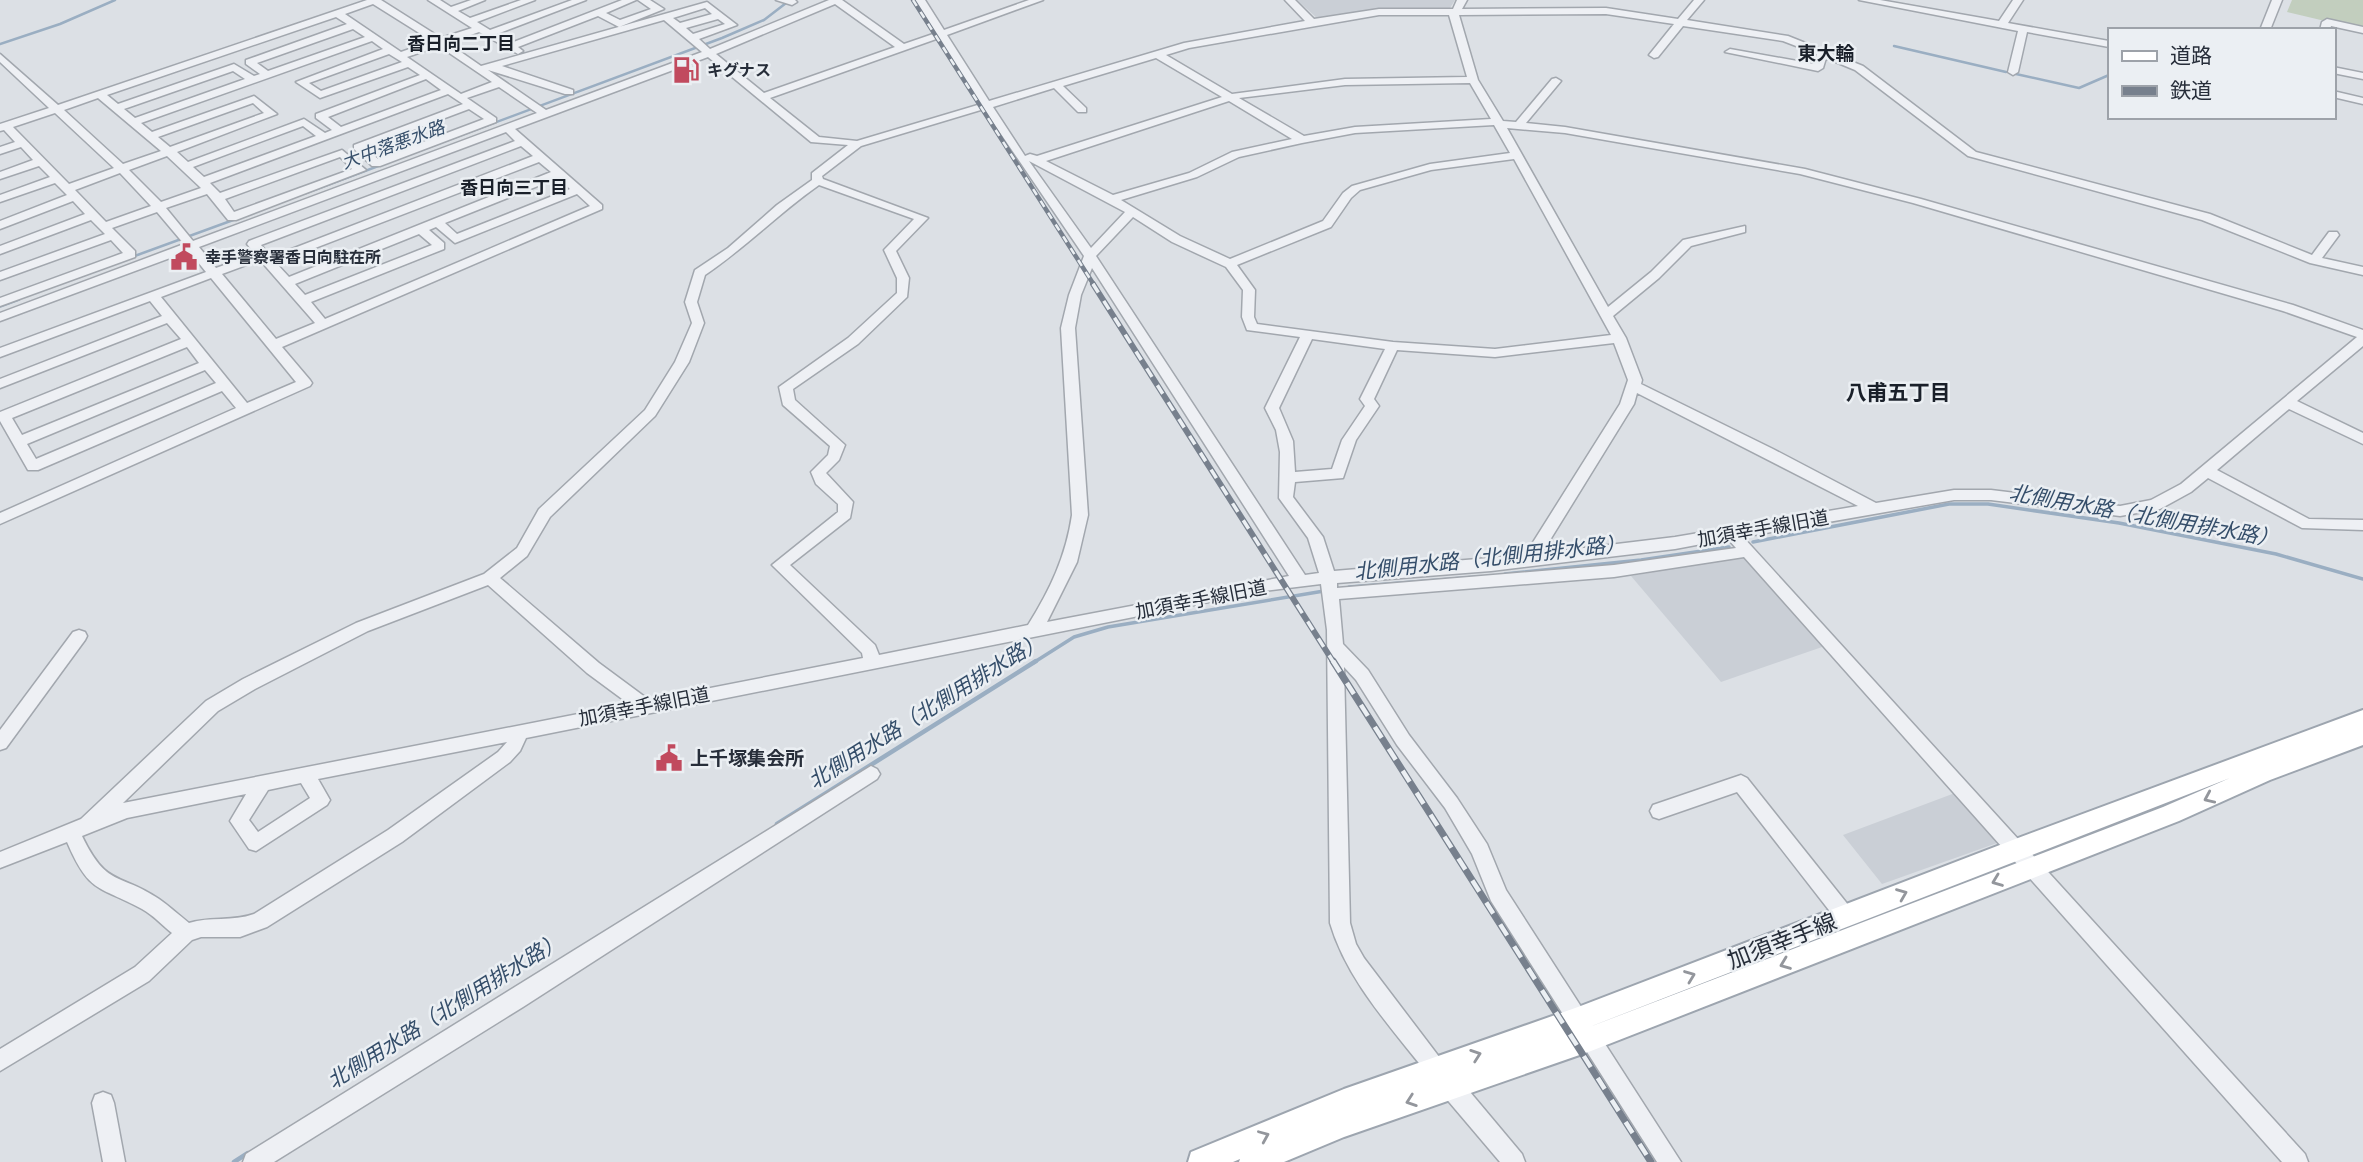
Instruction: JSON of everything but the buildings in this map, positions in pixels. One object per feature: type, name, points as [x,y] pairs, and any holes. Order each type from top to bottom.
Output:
[{"type":"main road","name":"加須幸手線","points":[[1252,1162],[1345,1124],[1452,1088],[1846,917],[2016,849],[2363,719]]},
{"type":"main road","name":"加須幸手線","points":[[1201,1162],[1344,1102],[1436,1069],[1585,1029],[2032,868],[2363,736]]},
{"type":"street","points":[[3,127],[375,0],[485,67],[569,92]]},
{"type":"street","points":[[433,0],[527,56]]},
{"type":"street","points":[[450,10],[480,0]]},
{"type":"street","points":[[469,22],[530,0]]},
{"type":"street","points":[[489,34],[581,0]]},
{"type":"street","points":[[511,46],[631,0]]},
{"type":"street","points":[[599,13],[619,24],[659,9],[643,0]]},
{"type":"street","points":[[485,67],[586,41],[722,0]]},
{"type":"street","points":[[0,317],[188,240],[507,128],[539,110],[701,46],[836,0],[903,48]]},
{"type":"street","points":[[920,0],[1014,148],[1090,256],[1300,580]]},
{"type":"street","points":[[762,97],[1038,0]]},
{"type":"street","points":[[1290,0],[1312,22]]},
{"type":"street","points":[[1454,11],[1462,0]]},
{"type":"street","points":[[1654,55],[1699,0]]},
{"type":"street","points":[[1864,0],[1895,3],[1909,11],[2108,44]]},
{"type":"street","points":[[2002,25],[2018,0]]},
{"type":"street","points":[[2270,28],[2277,0]]},
{"type":"street","points":[[701,46],[732,25],[707,5]]},
{"type":"street","points":[[818,181],[816,175],[858,144],[1188,45],[1369,13],[1593,10],[1778,36],[1864,71],[1972,154],[2206,217],[2314,260],[2363,271]]},
{"type":"street","points":[[1454,11],[1473,80],[1608,314],[1633,374],[1634,386],[1627,404],[1530,560]]},
{"type":"street","points":[[337,13],[492,120],[376,164],[358,147],[471,106]]},
{"type":"street","points":[[678,27],[720,15]]},
{"type":"street","points":[[666,17],[815,140],[822,142],[844,139],[858,144]]},
{"type":"street","points":[[2326,28],[2327,22],[2363,30]]},
{"type":"street","points":[[267,75],[250,62],[355,25]]},
{"type":"street","points":[[562,27],[586,41]]},
{"type":"street","points":[[400,56],[320,95],[301,82],[400,56],[480,28]]},
{"type":"street","points":[[1730,28],[1730,55],[1818,68],[1822,53]]},
{"type":"street","points":[[2013,72],[2023,29]]},
{"type":"street","points":[[134,122],[372,38]]},
{"type":"street","points":[[1157,54],[1302,140]]},
{"type":"street","points":[[0,57],[122,169],[159,207],[305,383],[0,519]]},
{"type":"street","points":[[117,108],[234,67],[252,80]]},
{"type":"street","points":[[485,67],[500,83],[539,110]]},
{"type":"street","points":[[2335,70],[2363,76]]},
{"type":"street","points":[[340,131],[320,116],[428,75]]},
{"type":"street","points":[[1036,160],[1252,93],[1345,82],[1473,80]]},
{"type":"street","points":[[1519,125],[1556,81]]},
{"type":"street","points":[[461,97],[500,83]]},
{"type":"street","points":[[1057,85],[1082,110]]},
{"type":"street","points":[[210,190],[324,137],[450,90]]},
{"type":"street","points":[[0,276],[159,207],[210,190],[342,153],[360,170],[232,217],[210,190],[187,166],[100,94]]},
{"type":"street","points":[[2335,94],[2363,101]]},
{"type":"street","points":[[0,225],[122,169],[272,114],[254,99],[152,136]]},
{"type":"street","points":[[187,166],[304,122],[324,137]]},
{"type":"street","points":[[1112,199],[1193,175],[1236,154],[1355,130],[1497,123],[1519,125],[1578,132],[1815,175],[2275,304],[2363,337]]},
{"type":"street","points":[[0,302],[131,254],[23,143],[3,127]]},
{"type":"street","points":[[272,346],[598,207],[507,128]]},
{"type":"street","points":[[323,324],[253,244],[522,142]]},
{"type":"street","points":[[0,151],[23,143]]},
{"type":"street","points":[[1014,148],[1112,199],[1176,239],[1230,264],[1249,290],[1248,317],[1252,327],[1393,346],[1508,353],[1619,338]]},
{"type":"street","points":[[1230,264],[1327,224],[1335,218],[1348,193],[1356,188],[1430,166],[1517,155]]},
{"type":"street","points":[[0,353],[152,295],[265,259],[541,158]]},
{"type":"street","points":[[0,176],[41,161]]},
{"type":"street","points":[[286,283],[560,173]]},
{"type":"street","points":[[0,199],[58,178]]},
{"type":"street","points":[[186,933],[151,904],[106,884],[95,874],[86,864],[79,828],[212,706],[249,684],[362,627],[490,578],[522,552],[544,513],[650,413],[682,362],[698,323],[691,302],[699,273],[732,251],[781,207],[818,181]]},
{"type":"street","points":[[818,181],[918,214],[922,218],[890,250],[903,278],[904,294],[853,341],[786,387],[788,402],[838,445],[834,457],[818,472],[821,481],[846,502],[845,514],[780,565],[869,650],[873,662]]},
{"type":"street","points":[[402,187],[420,204]]},
{"type":"street","points":[[437,222],[455,239],[580,189]]},
{"type":"street","points":[[386,194],[404,210]]},
{"type":"street","points":[[1034,630],[1068,572],[1077,540],[1080,515],[1068,328],[1075,295],[1090,256],[1131,213]]},
{"type":"street","points":[[0,250],[94,215]]},
{"type":"street","points":[[302,301],[440,246],[421,229]]},
{"type":"street","points":[[1608,314],[1655,275],[1687,243],[1741,229]]},
{"type":"street","points":[[2314,260],[2333,235]]},
{"type":"street","points":[[152,295],[245,410]]},
{"type":"street","points":[[0,384],[170,317]]},
{"type":"street","points":[[1308,334],[1272,408],[1283,425],[1290,458],[1286,498],[1315,537],[1330,586],[1335,646],[1340,923],[1347,947],[1357,965],[1436,1069]]},
{"type":"street","name":"加須幸手線旧道","points":[[0,860],[126,810],[645,706],[1300,580],[1330,586],[1675,543],[1954,495],[1991,495],[2107,511],[2133,510],[2167,501],[2207,471],[2363,337]]},
{"type":"street","points":[[189,341],[4,416],[33,466],[225,384]]},
{"type":"street","points":[[1289,477],[1338,474],[1349,440],[1372,406],[1367,399],[1393,346]]},
{"type":"street","points":[[19,442],[208,364]]},
{"type":"street","points":[[1634,386],[1768,452],[1875,509]]},
{"type":"street","points":[[2287,402],[2363,439]]},
{"type":"street","points":[[2207,471],[2301,522],[2363,525]]},
{"type":"street","points":[[1732,534],[2297,1162]]},
{"type":"street","points":[[1330,586],[1614,571],[1734,555],[1747,550]]},
{"type":"street","points":[[490,578],[593,668],[645,706]]},
{"type":"street","points":[[0,743],[79,636]]},
{"type":"street","points":[[1335,646],[1362,676],[1403,740],[1451,803],[1480,850],[1499,895],[1670,1162]]},
{"type":"street","points":[[0,1061],[142,974],[186,933],[201,928],[240,928],[260,921],[395,836],[481,776],[509,752],[520,731]]},
{"type":"street","points":[[263,782],[239,821],[256,843],[321,800],[305,773]]},
{"type":"street","points":[[254,1162],[871,774]]},
{"type":"street","points":[[1660,811],[1741,783],[1846,917]]},
{"type":"street","points":[[1452,1088],[1514,1162]]},
{"type":"street","points":[[103,1103],[114,1162]]},
{"type":"shaded area","points":[[1297,0],[1455,0],[1450,8],[1366,11],[1317,18]]},
{"type":"shaded area","points":[[1743,556],[1825,646],[1721,682],[1631,576]]},
{"type":"shaded area","points":[[1955,793],[2000,842],[1882,884],[1843,835]]},
{"type":"green space","points":[[2292,0],[2363,0],[2363,30],[2287,12]]},
{"type":"waterway","points":[[0,44],[60,24],[115,0]]},
{"type":"waterway","name":"大中落悪水路","points":[[306,193],[722,38],[764,20],[790,0]]},
{"type":"waterway","points":[[1894,46],[2006,72]]},
{"type":"waterway","points":[[2016,74],[2079,88],[2108,75]]},
{"type":"waterway","name":"大中落悪水路","points":[[132,257],[236,219]]},
{"type":"waterway","name":"大中落悪水路","points":[[0,306],[19,299]]},
{"type":"waterway","name":"北側用水路（北側用排水路）","points":[[1753,542],[1949,504],[1988,504],[2119,523],[2276,554],[2363,579]]},
{"type":"waterway","name":"北側用水路（北側用排水路）","points":[[1505,574],[1641,560],[1729,547]]},
{"type":"waterway","name":"北側用水路（北側用排水路）","points":[[1349,587],[1477,577]]},
{"type":"waterway","name":"北側用水路（北側用排水路）","points":[[1033,663],[1074,637],[1108,627],[1324,591]]},
{"type":"waterway","name":"北側用水路（北側用排水路）","points":[[777,824],[1036,661]]},
{"type":"waterway","name":"北側用水路（北側用排水路）","points":[[234,1162],[248,1153]]},
{"type":"railway","points":[[913,0],[1094,285]]},
{"type":"railway","points":[[1093,284],[1334,663]]},
{"type":"railway","points":[[1333,661],[1651,1162]]},
{"type":"place","name":"キグナス","points":[[686,70]]},
{"type":"place","name":"幸手警察署香日向駐在所","points":[[184,257]]},
{"type":"place","name":"上千塚集会所","points":[[669,758]]},
{"type":"district","name":"香日向二丁目","points":[[461,44]]},
{"type":"district","name":"東大輪","points":[[1826,53]]},
{"type":"district","name":"香日向三丁目","points":[[514,188]]},
{"type":"district","name":"八甫五丁目","points":[[1898,393]]}]
